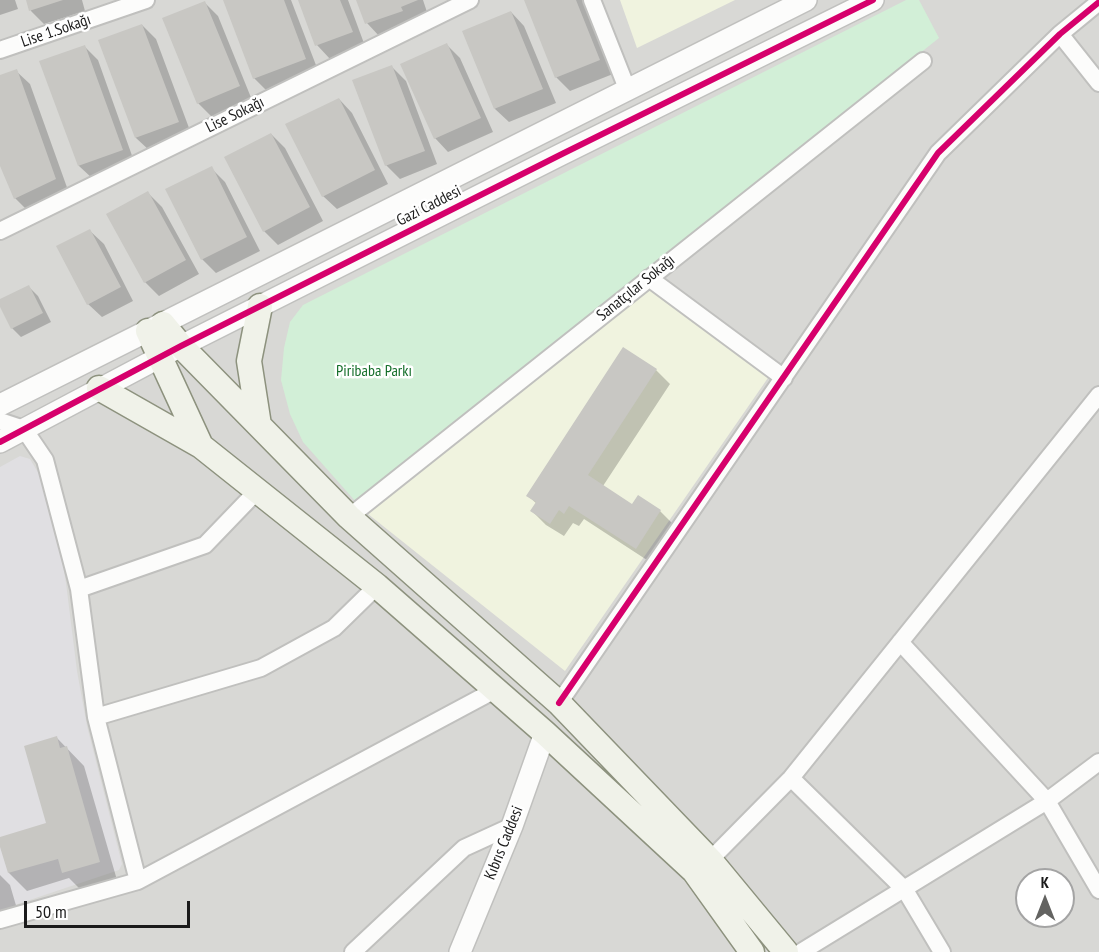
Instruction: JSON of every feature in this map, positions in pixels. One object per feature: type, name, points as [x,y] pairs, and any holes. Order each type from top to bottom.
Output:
[{"type":"main road","points":[[259,425],[249,361],[260,306]]},
{"type":"main road","points":[[155,328],[171,351],[259,425],[350,517],[559,703],[710,860],[786,952]]},
{"type":"main road","points":[[171,351],[201,446]]},
{"type":"main road","points":[[99,388],[201,446],[377,586],[545,733],[694,871],[752,952]]},
{"type":"street","name":"Lise 1.Sokağı","points":[[0,50],[146,0]]},
{"type":"street","name":"Lise Sokağı","points":[[0,231],[470,0]]},
{"type":"street","points":[[592,0],[628,91]]},
{"type":"street","name":"Gazi Caddesi","points":[[0,405],[806,0]]},
{"type":"street","name":"Gazi Caddesi","points":[[0,442],[171,351],[873,0]]},
{"type":"street","points":[[559,703],[938,153],[1060,34],[1099,2]]},
{"type":"street","points":[[1060,34],[1099,83]]},
{"type":"street","name":"Sanatçılar Sokağı","points":[[350,517],[923,61]]},
{"type":"street","points":[[649,278],[784,378]]},
{"type":"street","points":[[710,860],[791,778],[1099,395]]},
{"type":"street","points":[[0,421],[24,429],[45,460],[79,589],[96,717],[138,881]]},
{"type":"street","points":[[79,589],[205,545],[256,492]]},
{"type":"street","points":[[96,717],[261,668],[334,628],[377,586]]},
{"type":"street","points":[[900,642],[1047,801],[1099,890]]},
{"type":"street","points":[[0,920],[138,881],[495,690]]},
{"type":"street","name":"Kıbrıs Caddesi","points":[[460,952],[512,826],[545,733]]},
{"type":"street","points":[[801,952],[1047,801],[1099,762]]},
{"type":"street","points":[[791,778],[905,890],[942,952]]},
{"type":"street","points":[[353,952],[464,848],[512,826]]},
{"type":"shaded area","points":[[0,0],[1099,0],[1099,952],[0,952]]},
{"type":"shaded area","points":[[620,0],[735,0],[637,48]]},
{"type":"shaded area","points":[[649,284],[770,375],[565,671],[368,514]]},
{"type":"shaded area","points":[[20,456],[30,459],[42,479],[54,512],[87,726],[122,864],[119,870],[0,910],[0,467]]},
{"type":"green space","name":"Piribaba Parkı","points":[[906,0],[919,0],[939,38],[356,502],[303,442],[290,414],[281,380],[284,348],[290,322],[303,305]]},
{"type":"building","points":[[26,0],[63,0],[29,11]]},
{"type":"building","points":[[223,0],[284,0],[306,59],[253,79]]},
{"type":"building","points":[[298,0],[340,0],[353,32],[315,46]]},
{"type":"building","points":[[356,0],[418,0],[401,7],[403,11],[365,24]]},
{"type":"building","points":[[524,0],[576,0],[600,60],[555,78]]},
{"type":"building","points":[[205,1],[240,86],[197,104],[162,18]]},
{"type":"building","points":[[511,11],[543,89],[494,109],[462,31]]},
{"type":"building","points":[[142,24],[179,122],[135,138],[98,40]]},
{"type":"building","points":[[447,43],[481,118],[434,139],[400,64]]},
{"type":"building","points":[[85,45],[123,150],[78,166],[39,61]]},
{"type":"building","points":[[392,65],[425,151],[385,166],[352,80]]},
{"type":"building","points":[[17,69],[56,179],[14,199],[0,166],[0,75]]},
{"type":"building","points":[[339,98],[375,170],[322,197],[285,124]]},
{"type":"building","points":[[271,133],[310,207],[263,232],[224,157]]},
{"type":"building","points":[[212,166],[247,237],[201,260],[165,189]]},
{"type":"building","points":[[148,191],[186,260],[144,283],[106,214]]},
{"type":"building","points":[[90,229],[121,287],[87,305],[56,246]]},
{"type":"building","points":[[29,285],[43,313],[11,329],[0,307],[0,299]]},
{"type":"building","points":[[623,347],[657,369],[588,475],[632,504],[638,495],[661,510],[636,549],[569,506],[564,514],[559,510],[550,524],[530,511],[536,502],[526,496]]},
{"type":"building","points":[[57,736],[60,748],[67,746],[100,862],[62,873],[58,859],[8,873],[0,847],[0,837],[46,823],[24,746]]},
{"type":"cycle path","points":[[0,442],[181,346],[873,0]]},
{"type":"cycle path","points":[[559,703],[938,153],[1060,34],[1099,2]]}]
